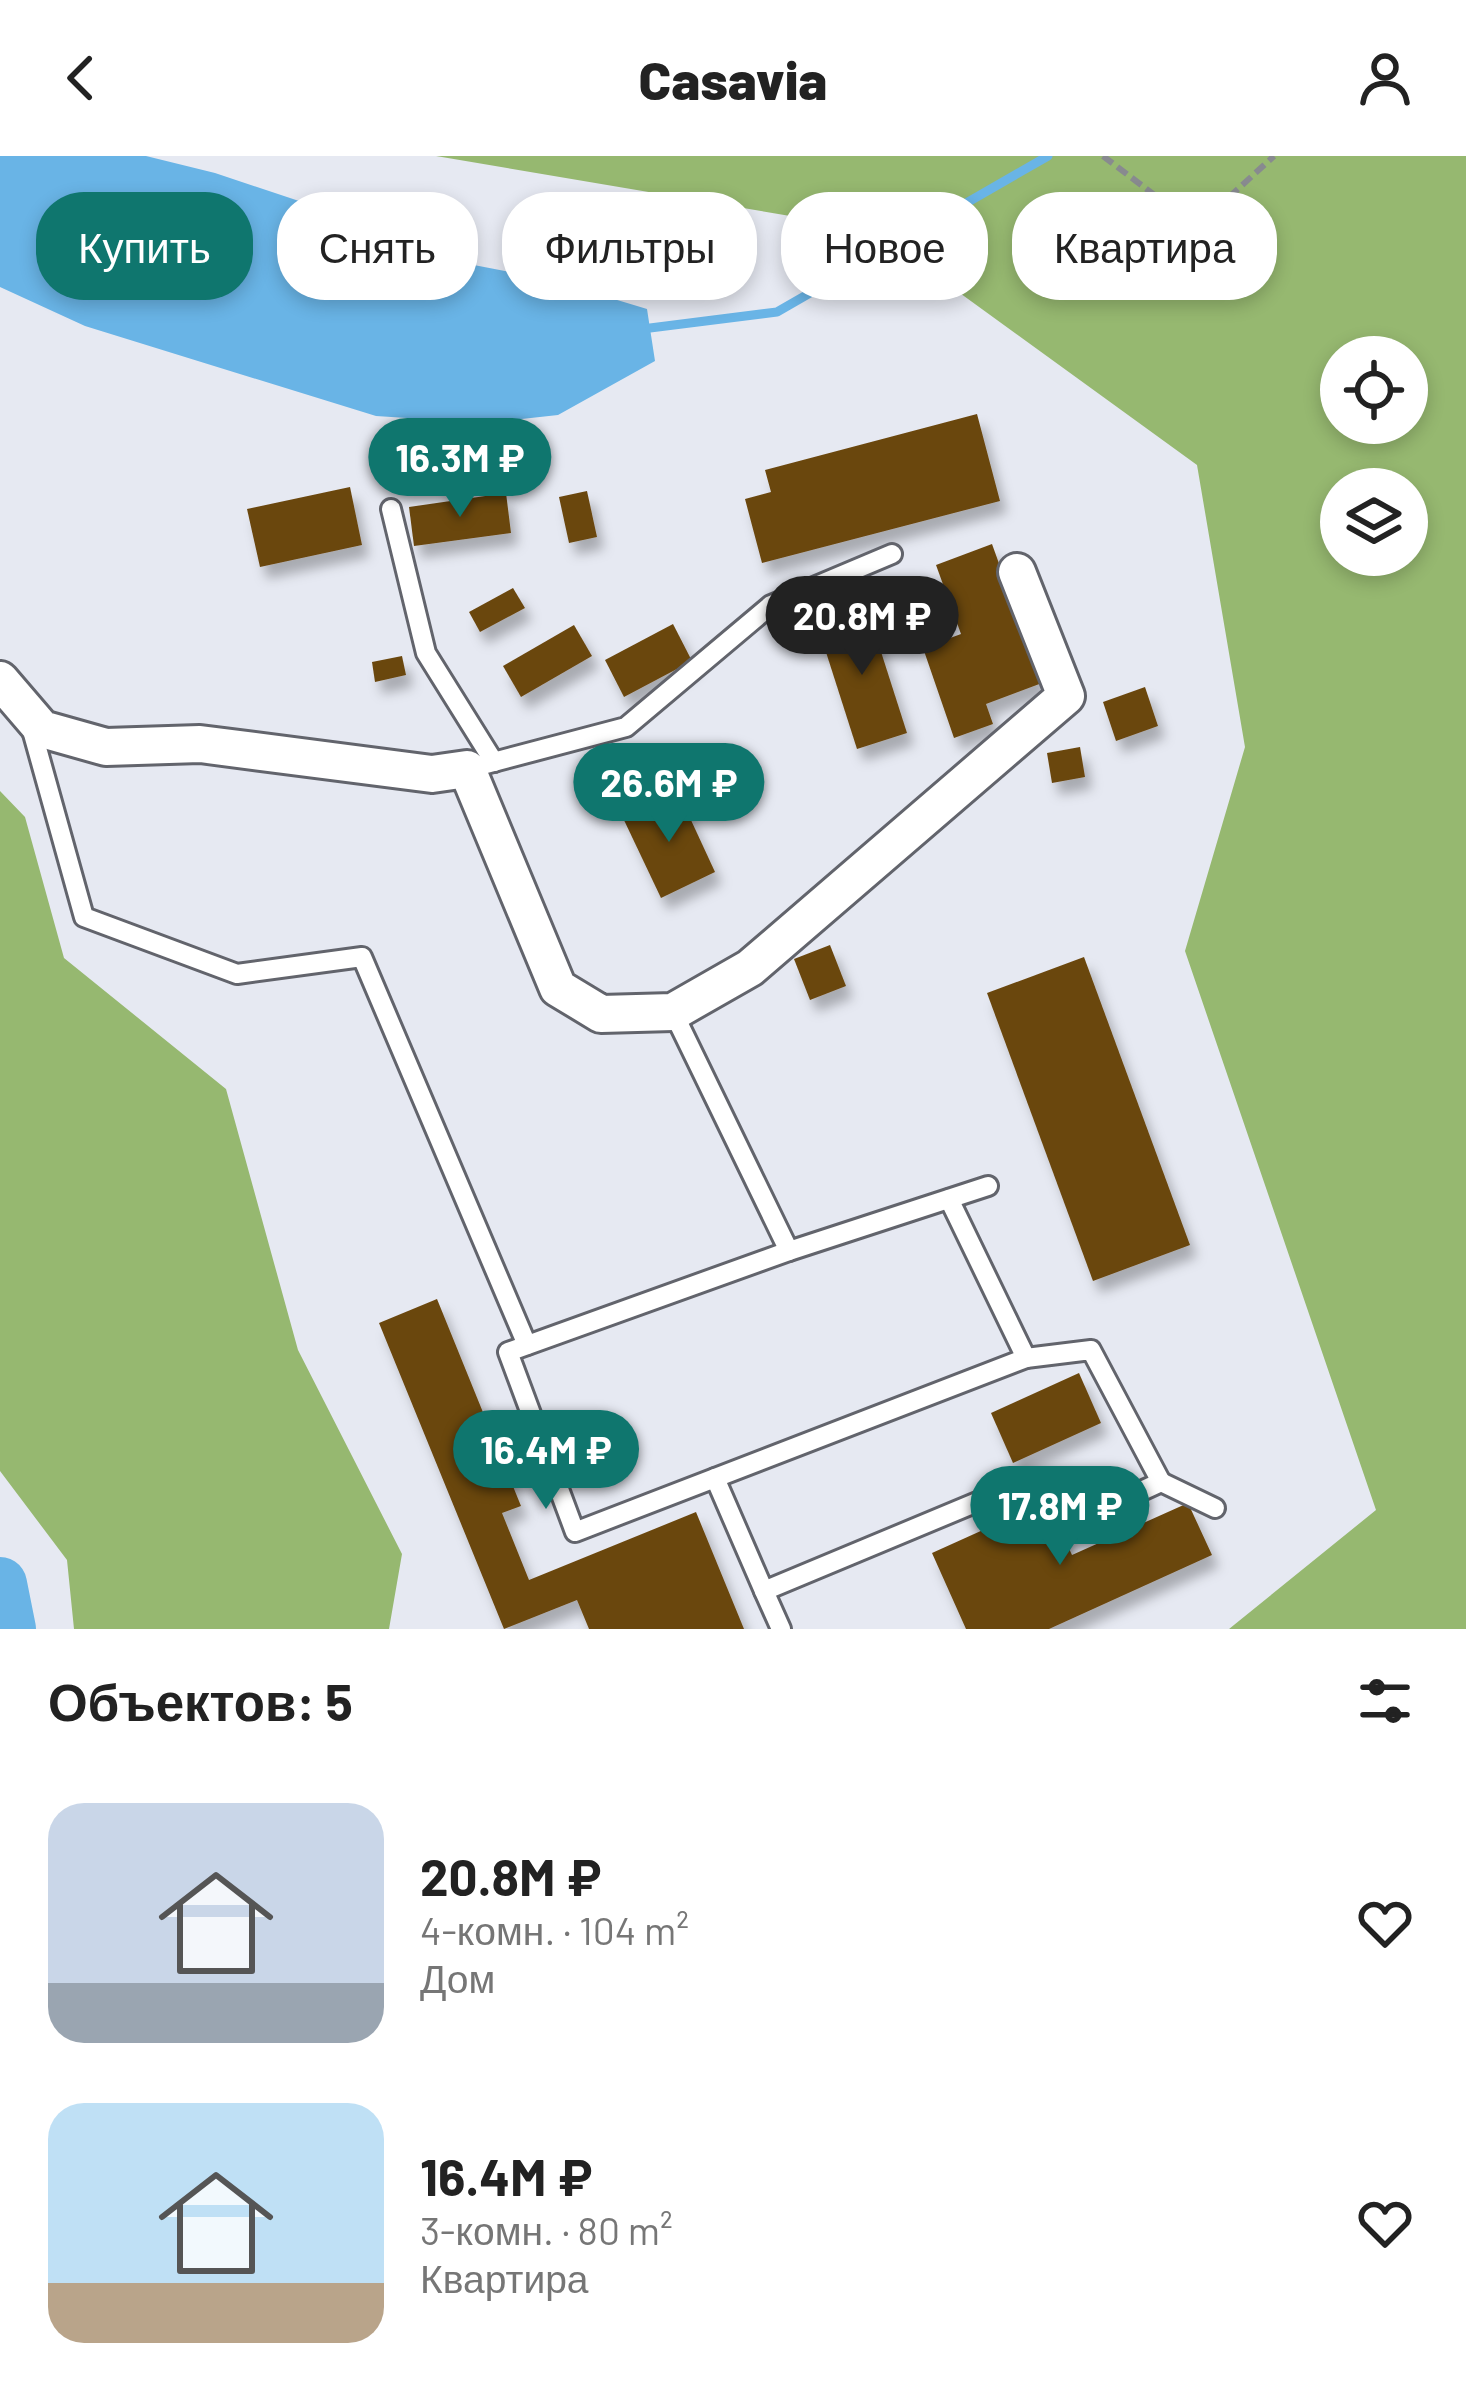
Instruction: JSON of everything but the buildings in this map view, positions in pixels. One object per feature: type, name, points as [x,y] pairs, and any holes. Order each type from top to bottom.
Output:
[{"type":"street","points":[[0,680],[42,729],[106,747],[200,744],[432,774],[481,766],[558,988],[601,1014],[673,1012],[750,968],[1066,696],[1017,572]]},
{"type":"lane","points":[[391,509],[427,653],[481,766],[626,727],[771,605],[892,554]]},
{"type":"lane","points":[[26,710],[84,917],[237,974],[362,957],[527,1346]]},
{"type":"lane","points":[[673,1012],[789,1250]]},
{"type":"lane","points":[[988,1186],[789,1250],[508,1352],[575,1532],[1026,1358],[1091,1349],[1161,1482],[1215,1508]]},
{"type":"lane","points":[[949,1199],[1026,1358]]},
{"type":"lane","points":[[715,1478],[781,1629]]},
{"type":"lane","points":[[764,1591],[1030,1480],[1087,1516],[1161,1482]]},
{"type":"path","points":[[1103,156],[1169,206],[1228,200],[1274,156]]},
{"type":"green space","points":[[436,156],[1466,156],[1466,1629],[1229,1629],[1376,1510],[1185,951],[1245,747],[1197,465],[970,300],[988,300],[988,192],[781,192],[781,214],[757,210],[757,192],[649,192]]},
{"type":"green space","points":[[0,791],[25,817],[64,958],[226,1089],[298,1350],[402,1554],[389,1629],[74,1629],[67,1560],[0,1471]]},
{"type":"water","points":[[0,156],[146,156],[277,194],[277,300],[478,300],[478,266],[502,270],[502,300],[617,300],[647,309],[655,361],[558,415],[484,423],[376,416],[85,326],[0,287]]},
{"type":"waterway","points":[[650,328],[777,312],[1048,156]]},
{"type":"waterway","points":[[0,1584],[9,1629]]}]
